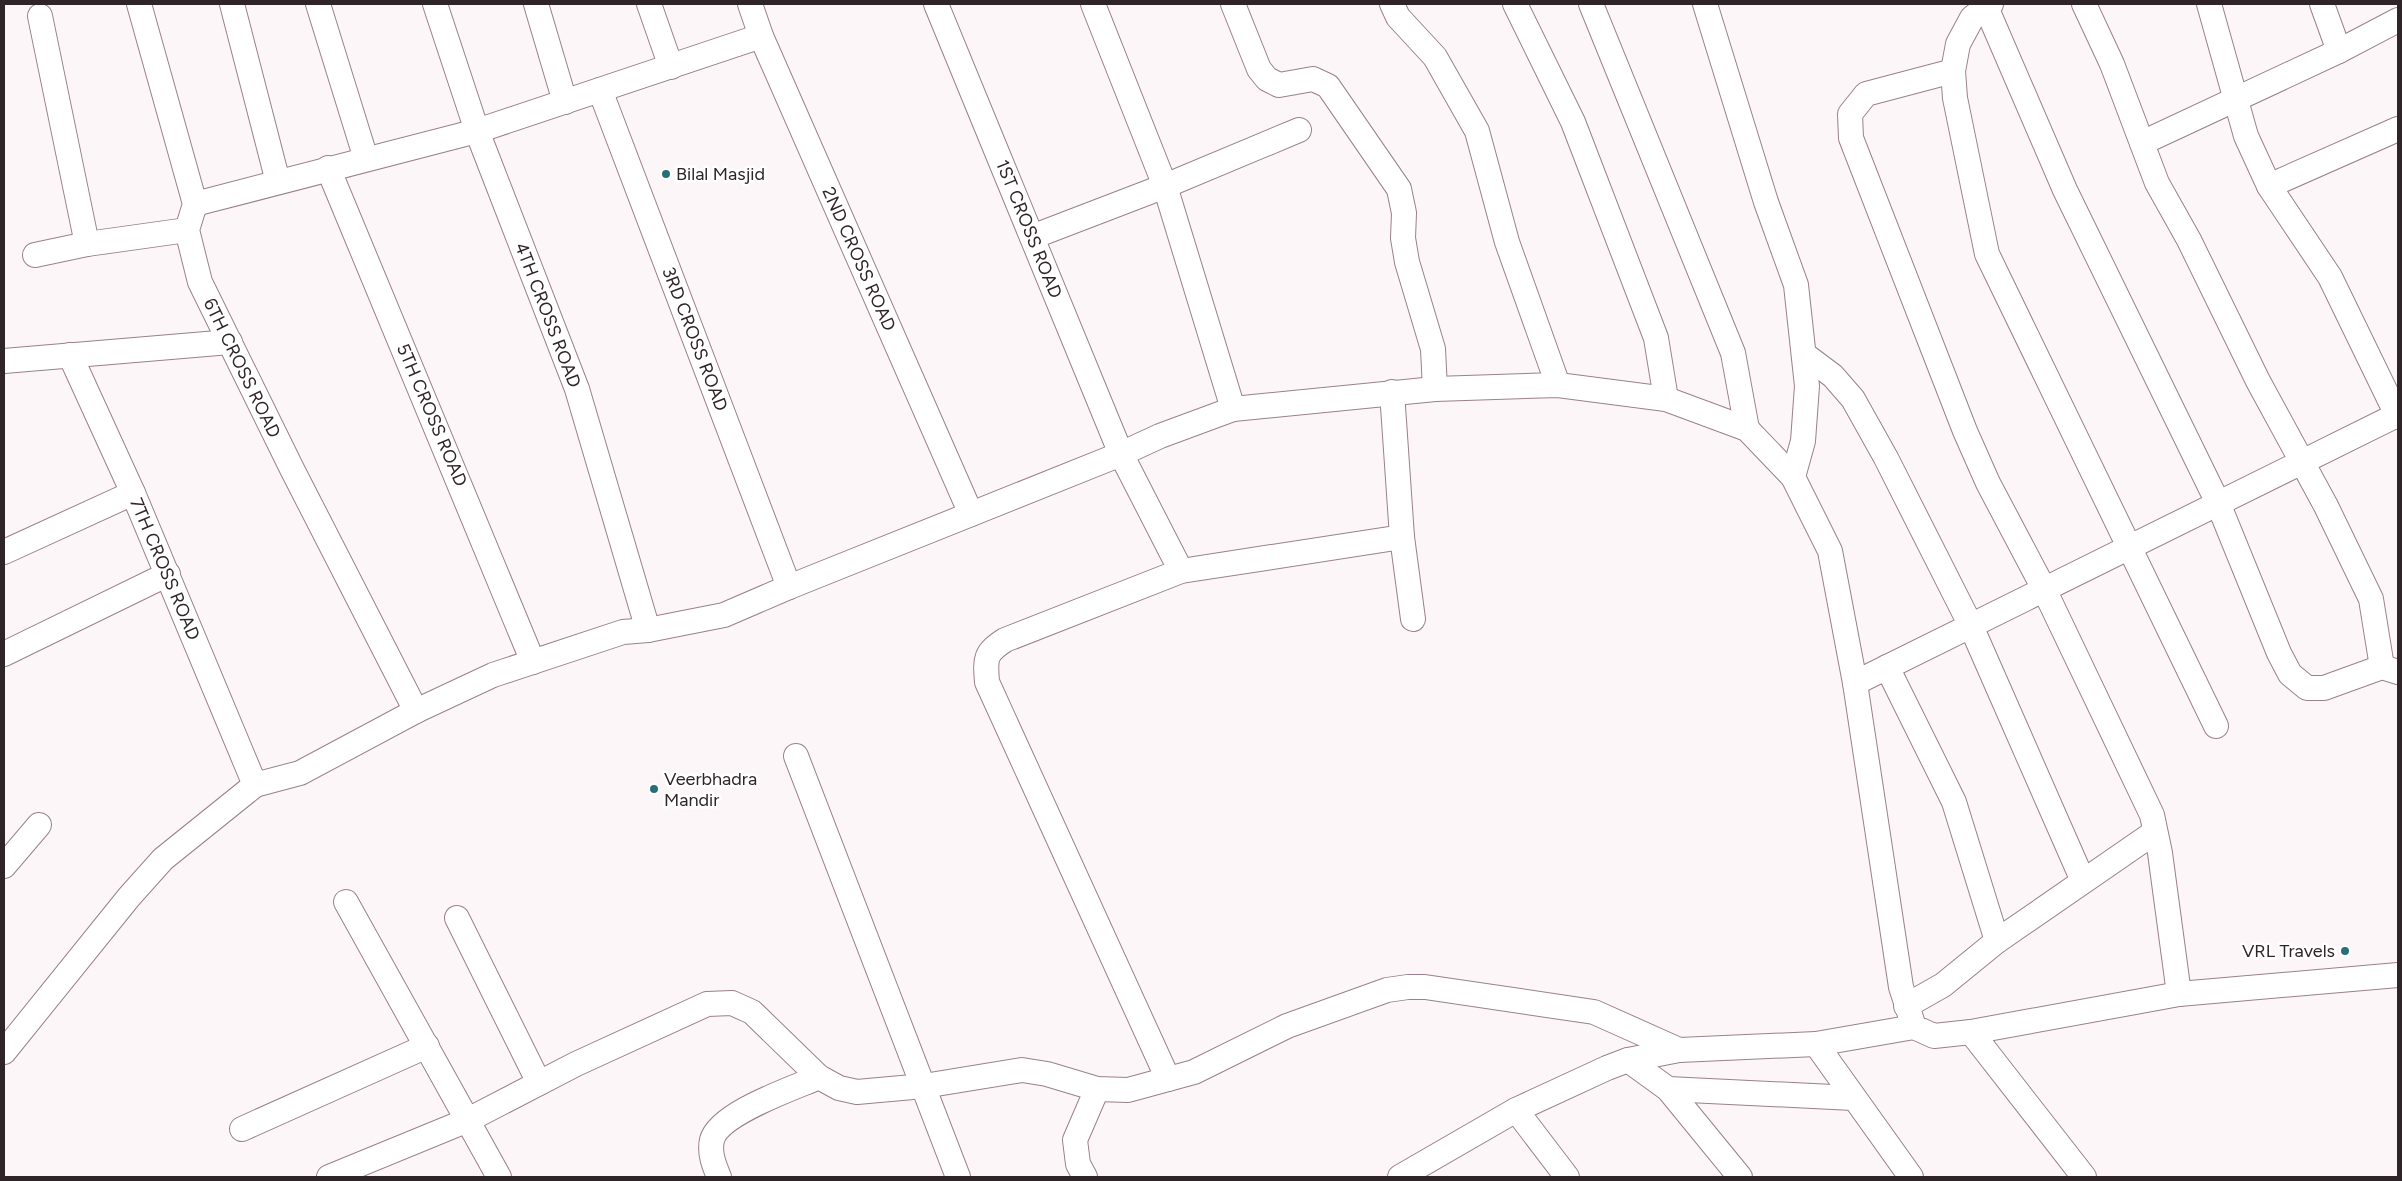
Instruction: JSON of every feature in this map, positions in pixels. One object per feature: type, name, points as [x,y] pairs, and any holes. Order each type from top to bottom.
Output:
[{"type":"street","points":[[35,255],[87,244],[187,230],[195,204],[139,4]]},
{"type":"street","points":[[232,4],[278,182]]},
{"type":"street","points":[[318,4],[366,159]]},
{"type":"street","name":"4TH CROSS ROAD","points":[[435,4],[477,131],[577,389],[648,630]]},
{"type":"street","points":[[536,4],[565,102]]},
{"type":"street","points":[[649,4],[671,67]]},
{"type":"street","name":"2ND CROSS ROAD","points":[[750,4],[761,36],[971,514]]},
{"type":"street","name":"1ST CROSS ROAD","points":[[936,4],[1121,454],[1181,571]]},
{"type":"street","points":[[1093,4],[1165,186],[1233,410]]},
{"type":"street","points":[[1233,4],[1259,68],[1267,79],[1279,85],[1313,79],[1328,86],[1399,189],[1404,213],[1403,238],[1407,262],[1433,349],[1435,389]]},
{"type":"street","points":[[1392,4],[1398,17],[1435,57],[1477,131],[1507,242],[1558,385]]},
{"type":"street","points":[[1515,4],[1572,122],[1656,338],[1666,399]]},
{"type":"street","points":[[1591,4],[1733,353],[1747,429]]},
{"type":"street","points":[[1705,4],[1766,202],[1796,285],[1807,386],[1803,441],[1793,477]]},
{"type":"street","points":[[2084,4],[2112,64],[2157,183],[2189,240],[2258,381],[2302,462],[2371,599],[2390,669],[2324,688],[2307,688],[2290,674],[2279,653],[2218,503],[2065,190],[1988,5],[1972,18],[1958,44],[1953,71],[1955,98],[1987,254],[2216,726]]},
{"type":"street","points":[[1855,683],[2398,416],[2330,277],[2268,186],[2246,136],[2209,4]]},
{"type":"street","points":[[2322,4],[2339,51]]},
{"type":"street","points":[[40,16],[87,244]]},
{"type":"street","points":[[2142,143],[2339,51],[2398,20]]},
{"type":"street","points":[[195,204],[328,168],[477,131],[761,36]]},
{"type":"street","points":[[1953,71],[1866,94],[1850,114],[1851,138],[1965,432],[1988,483],[2044,589],[2152,815],[2180,994]]},
{"type":"street","name":"3RD CROSS ROAD","points":[[600,90],[789,587]]},
{"type":"street","points":[[2268,186],[2398,129]]},
{"type":"street","points":[[1032,237],[1165,186],[1299,130]]},
{"type":"street","name":"5TH CROSS ROAD","points":[[328,168],[533,662]]},
{"type":"street","name":"6TH CROSS ROAD","points":[[187,230],[200,282],[292,469],[416,711]]},
{"type":"street","points":[[4,361],[230,342]]},
{"type":"street","name":"7TH CROSS ROAD","points":[[70,355],[168,574],[255,785]]},
{"type":"street","points":[[1805,355],[1833,376],[1853,399],[1886,458],[1971,626],[2083,881]]},
{"type":"street","points":[[4,1052],[163,859],[255,785],[300,773],[416,711],[493,675],[622,632],[648,630],[724,615],[789,587],[1121,454],[1160,436],[1233,410],[1435,389],[1558,385],[1666,399],[1747,429],[1793,477],[1830,551],[1855,683],[1910,1016],[1934,1036],[1971,1032],[2180,994],[2398,974]]},
{"type":"street","points":[[1392,392],[1402,537],[1413,620]]},
{"type":"street","points":[[4,552],[133,493]]},
{"type":"street","points":[[1168,1079],[987,682],[985,663],[990,650],[1005,640],[1181,571],[1402,537]]},
{"type":"street","points":[[4,654],[168,574]]},
{"type":"street","points":[[1887,667],[1954,802],[1996,941]]},
{"type":"street","points":[[796,756],[958,1177]]},
{"type":"street","points":[[4,866],[39,825]]},
{"type":"street","points":[[1400,1177],[1516,1110],[1628,1060],[1679,1050],[1816,1044],[1910,1016],[1943,985],[1996,941],[2156,832]]},
{"type":"street","points":[[346,902],[498,1177]]},
{"type":"street","points":[[457,918],[538,1083]]},
{"type":"street","points":[[329,1177],[468,1120],[538,1083],[684,1012],[707,1004],[732,1003],[752,1012],[819,1077],[839,1088],[857,1092],[924,1086],[1022,1070],[1047,1074],[1097,1089],[1128,1090],[1194,1072],[1287,1026],[1387,990],[1408,987],[1425,987],[1594,1012],[1679,1050]]},
{"type":"street","points":[[1971,1032],[2084,1177]]},
{"type":"street","points":[[1816,1044],[1911,1177]]},
{"type":"street","points":[[242,1130],[427,1046]]},
{"type":"street","points":[[1628,1060],[1668,1089],[1740,1177]]},
{"type":"street","points":[[719,1177],[711,1157],[712,1140],[720,1126],[735,1115],[819,1077]]},
{"type":"street","points":[[1085,1177],[1078,1164],[1075,1140],[1097,1089]]},
{"type":"street","points":[[1668,1089],[1854,1098]]},
{"type":"street","points":[[1516,1110],[1567,1177]]},
{"type":"place","name":"Bilal Masjid","points":[[666,174]]},
{"type":"place","name":"Veerbhadra Mandir","points":[[654,789]]},
{"type":"place","name":"VRL Travels","points":[[2345,951]]}]
